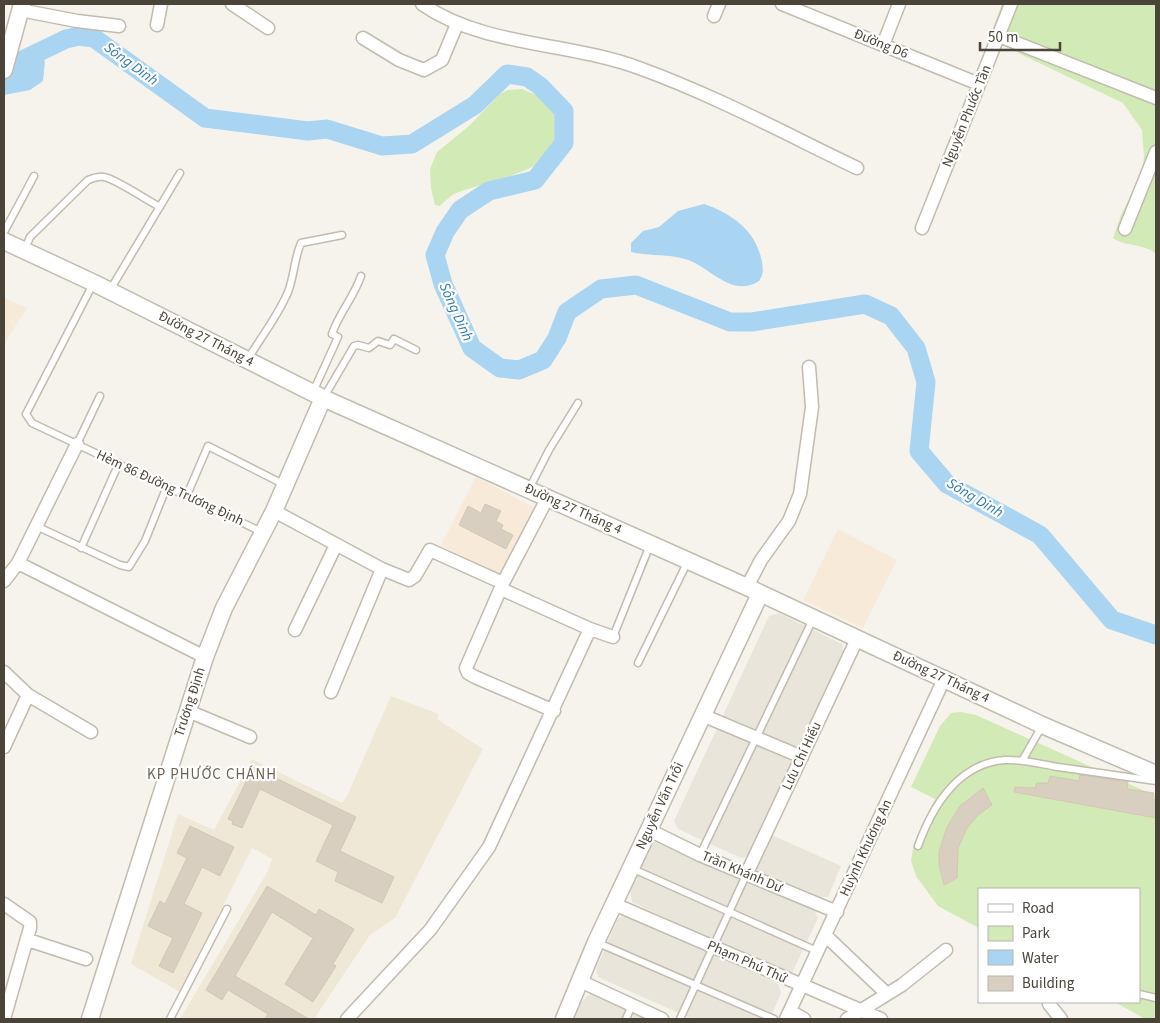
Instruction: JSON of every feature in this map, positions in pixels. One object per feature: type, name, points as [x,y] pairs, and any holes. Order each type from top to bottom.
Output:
[{"type":"street","points":[[157,25],[162,4]]},
{"type":"street","points":[[232,4],[268,28]]},
{"type":"street","points":[[422,4],[457,24],[506,37],[602,56],[639,68],[764,123],[857,168]]},
{"type":"street","points":[[714,16],[719,4]]},
{"type":"street","name":"Đường D6","points":[[782,4],[979,84]]},
{"type":"street","points":[[883,45],[899,4]]},
{"type":"street","name":"Nguyễn Phước Tần","points":[[922,228],[1011,4]]},
{"type":"street","points":[[4,70],[20,9],[77,21],[119,26]]},
{"type":"street","points":[[363,38],[399,60],[424,70],[442,60],[457,24]]},
{"type":"street","points":[[998,36],[1156,98]]},
{"type":"street","points":[[1125,229],[1156,152]]},
{"type":"street","name":"Đường 27 Tháng 4","points":[[4,241],[94,283],[318,396],[548,497],[754,590],[857,640],[1154,773]]},
{"type":"street","points":[[754,590],[761,560],[789,520],[800,494],[812,407],[809,367]]},
{"type":"street","name":"Trương Định","points":[[90,1019],[205,657],[224,608],[286,486],[318,396]]},
{"type":"street","points":[[4,581],[18,563],[77,444]]},
{"type":"street","points":[[548,497],[502,586],[466,668],[468,673],[554,711]]},
{"type":"street","points":[[274,511],[382,569],[409,580],[415,576],[430,550],[590,629],[613,637]]},
{"type":"street","points":[[295,630],[336,545]]},
{"type":"street","points":[[18,563],[205,657]]},
{"type":"street","points":[[331,692],[382,569]]},
{"type":"street","name":"Nguyễn Văn Trỗi","points":[[564,1019],[596,942],[702,715],[754,590]]},
{"type":"street","points":[[347,1019],[430,930],[476,868],[498,831],[590,629]]},
{"type":"street","name":"Lưu Chí Hiếu","points":[[747,873],[857,640]]},
{"type":"street","points":[[4,672],[28,695],[91,732]]},
{"type":"street","name":"Huỳnh Khương An","points":[[788,1015],[945,678]]},
{"type":"street","points":[[4,746],[28,695]]},
{"type":"street","points":[[188,711],[250,737]]},
{"type":"street","points":[[702,715],[802,757]]},
{"type":"street","name":"Trần Khánh Dư","points":[[649,830],[700,854],[837,912]]},
{"type":"street","points":[[4,904],[30,922],[28,940],[4,1019]]},
{"type":"street","name":"Phạm Phú Thứ","points":[[614,904],[881,1019]]},
{"type":"street","points":[[825,935],[887,994]]},
{"type":"street","points":[[28,940],[86,959]]},
{"type":"street","points":[[847,1019],[887,994],[946,950]]},
{"type":"street","points":[[580,981],[662,1019]]},
{"type":"street","points":[[1049,1004],[1061,1019]]},
{"type":"street","points":[[788,1015],[804,1019]]},
{"type":"lane","points":[[110,291],[180,173]]},
{"type":"lane","points":[[4,232],[29,182],[34,176]]},
{"type":"lane","points":[[25,251],[30,237],[88,180],[94,178],[104,177],[112,180],[160,207]]},
{"type":"lane","points":[[247,360],[282,307],[289,289],[297,252],[301,244],[342,235]]},
{"type":"lane","points":[[318,396],[338,337],[332,334],[335,325],[351,300],[361,276]]},
{"type":"lane","name":"Hẻm 86 Đường Trương Định","points":[[94,283],[26,414],[32,423],[262,532]]},
{"type":"lane","points":[[318,396],[354,346],[358,345],[369,348],[378,341],[390,345],[394,339],[416,350]]},
{"type":"lane","points":[[77,444],[100,396]]},
{"type":"lane","points":[[529,489],[549,450],[578,403]]},
{"type":"lane","points":[[187,495],[208,446],[286,486]]},
{"type":"lane","points":[[81,548],[119,463]]},
{"type":"lane","points":[[36,526],[81,548],[120,565],[130,567],[145,541],[167,486]]},
{"type":"lane","points":[[613,637],[650,544]]},
{"type":"lane","points":[[638,662],[688,561]]},
{"type":"lane","points":[[700,854],[813,619]]},
{"type":"lane","points":[[1022,761],[1042,724]]},
{"type":"lane","points":[[918,846],[937,803],[957,781],[991,762],[1022,761],[1154,773]]},
{"type":"lane","points":[[631,868],[817,951]]},
{"type":"lane","points":[[680,1019],[747,873]]},
{"type":"lane","points":[[170,1019],[227,909]]},
{"type":"lane","points":[[596,942],[774,1019]]},
{"type":"lane","points":[[1140,994],[1156,998]]},
{"type":"lane","points":[[626,1019],[632,1005]]},
{"type":"shaded area","points":[[4,298],[27,308],[4,344]]},
{"type":"shaded area","points":[[476,477],[537,509],[502,577],[441,545]]},
{"type":"shaded area","points":[[838,529],[897,560],[863,628],[803,600]]},
{"type":"shaded area","points":[[779,613],[842,644],[844,656],[750,856],[741,858],[678,829],[674,821],[769,616]]},
{"type":"shaded area","points":[[391,696],[439,714],[437,719],[483,749],[395,918],[370,935],[314,1019],[180,1019],[268,871],[272,859],[252,848],[180,992],[131,964],[178,814],[214,830],[252,759],[342,803],[348,794]]},
{"type":"shaded area","points":[[765,832],[841,866],[828,897],[819,897],[757,871],[753,860]]},
{"type":"shaded area","points":[[661,840],[813,908],[818,918],[793,971],[786,974],[632,902],[630,888],[652,842]]},
{"type":"shaded area","points":[[628,915],[778,984],[781,993],[770,1019],[692,1019],[598,977],[596,969],[618,918]]},
{"type":"shaded area","points":[[593,991],[653,1019],[573,1019],[580,1003]]},
{"type":"green space","points":[[1002,4],[1156,4],[1156,254],[1146,248],[1124,243],[1113,238],[1121,215],[1142,172],[1144,157],[1142,130],[1123,103],[989,39]]},
{"type":"green space","points":[[522,89],[548,102],[553,106],[560,118],[559,142],[550,154],[537,164],[520,172],[454,194],[440,206],[435,205],[431,188],[430,169],[437,152],[469,126],[500,94],[508,90]]},
{"type":"green space","points":[[961,712],[976,715],[1156,796],[1156,1019],[1145,1019],[1117,1003],[1140,1003],[1140,888],[978,888],[978,927],[938,906],[916,876],[911,861],[914,843],[935,799],[911,787],[940,726],[951,713]]},
{"type":"water","points":[[28,49],[45,61],[43,81],[30,90],[4,95],[4,60]]},
{"type":"water","points":[[704,204],[733,218],[749,233],[755,242],[762,262],[763,272],[759,281],[749,286],[730,284],[685,259],[631,252],[631,243],[643,231],[659,227],[678,211]]},
{"type":"building","points":[[485,504],[501,511],[496,521],[503,525],[501,529],[513,535],[506,549],[459,525],[468,506],[481,513]]},
{"type":"building","points":[[253,767],[356,817],[340,851],[394,877],[382,903],[335,881],[338,872],[316,861],[333,825],[260,789],[242,828],[232,824],[233,821],[228,819]]},
{"type":"building","points":[[1080,775],[1128,782],[1127,789],[1154,793],[1152,799],[1156,800],[1156,818],[1014,792],[1015,787],[1035,788],[1037,783],[1048,783],[1050,776],[1079,781]]},
{"type":"building","points":[[983,788],[992,805],[978,815],[967,828],[958,848],[957,878],[944,885],[939,865],[939,852],[947,827],[960,806]]},
{"type":"building","points":[[190,826],[234,847],[220,876],[202,867],[184,904],[202,913],[173,973],[159,966],[173,938],[148,926],[160,901],[165,904],[187,858],[177,853]]},
{"type":"building","points":[[267,886],[316,915],[319,909],[354,929],[333,964],[336,966],[313,1002],[285,984],[313,938],[272,912],[235,976],[309,1019],[265,1019],[268,1014],[228,990],[222,1000],[206,990]]},
{"type":"waterway","name":"Sông Dinh","points":[[12,65],[66,39],[79,36],[94,38],[205,118],[308,131],[327,129],[382,146],[412,144],[475,105],[507,74],[527,77],[540,86],[564,111],[564,143],[535,180],[489,191],[460,210],[445,232],[435,255],[443,284],[472,348],[500,368],[519,370],[543,360],[557,338],[567,312],[601,289],[636,285],[730,322],[752,322],[865,304],[891,316],[916,348],[926,382],[919,451],[947,484],[1040,535],[1112,620],[1156,635]]},
{"type":"district","name":"KP PHƯỚC CHÁNH","points":[[212,774]]}]
